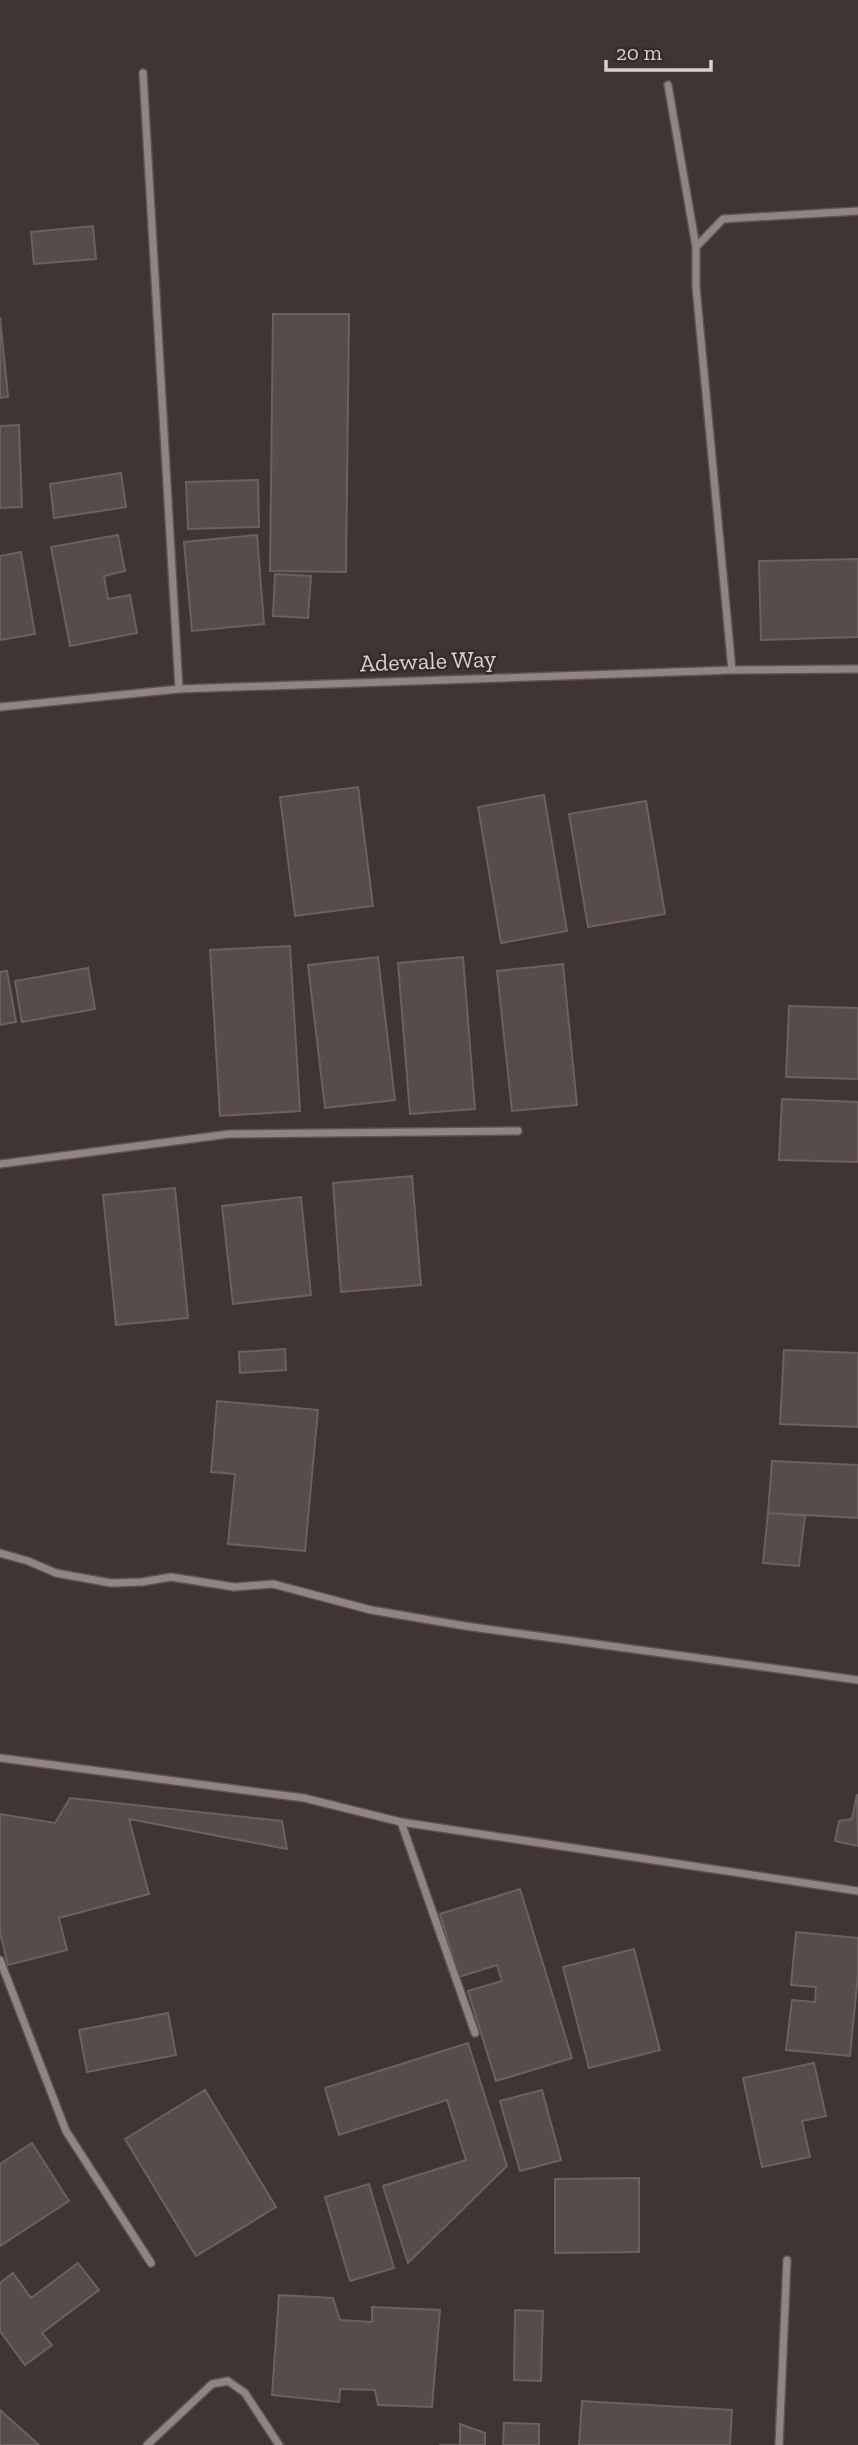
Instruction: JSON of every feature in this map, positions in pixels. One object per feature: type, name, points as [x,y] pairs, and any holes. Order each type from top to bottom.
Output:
[{"type":"street","points":[[143,73],[179,689]]},
{"type":"street","points":[[668,85],[696,247],[696,287],[732,670]]},
{"type":"street","points":[[696,247],[723,219],[858,211]]},
{"type":"street","name":"Adewale Way","points":[[0,707],[179,689],[732,670],[858,669]]},
{"type":"street","points":[[0,1164],[229,1134],[518,1131]]},
{"type":"street","points":[[0,1553],[56,1573],[111,1583],[142,1583],[171,1577],[234,1587],[273,1584],[371,1610],[465,1626],[858,1680]]},
{"type":"street","points":[[0,1758],[304,1798],[401,1822],[858,1891]]},
{"type":"street","points":[[401,1822],[475,2033]]},
{"type":"street","points":[[0,1960],[66,2131],[151,2263]]},
{"type":"street","points":[[779,2445],[787,2260]]},
{"type":"street","points":[[147,2445],[212,2384],[228,2381],[245,2393],[279,2445]]},
{"type":"building","points":[[93,226],[96,259],[34,264],[31,232]]},
{"type":"building","points":[[273,314],[349,314],[346,572],[270,571]]},
{"type":"building","points":[[0,317],[8,397],[0,398]]},
{"type":"building","points":[[19,425],[22,507],[0,508],[0,426]]},
{"type":"building","points":[[121,473],[126,507],[54,518],[50,484]]},
{"type":"building","points":[[258,480],[259,527],[188,529],[186,482]]},
{"type":"building","points":[[118,535],[125,571],[104,576],[108,599],[130,595],[137,633],[70,646],[51,547]]},
{"type":"building","points":[[257,535],[264,624],[192,631],[184,542]]},
{"type":"building","points":[[21,552],[35,634],[0,640],[0,556]]},
{"type":"building","points":[[858,559],[858,637],[761,640],[759,561]]},
{"type":"building","points":[[275,574],[311,576],[308,618],[273,616]]},
{"type":"building","points":[[358,787],[373,906],[295,916],[280,797]]},
{"type":"building","points":[[544,795],[567,931],[501,943],[478,807]]},
{"type":"building","points":[[646,801],[665,914],[588,927],[569,814]]},
{"type":"building","points":[[290,946],[300,1111],[220,1116],[210,950]]},
{"type":"building","points":[[378,957],[395,1100],[325,1108],[308,965]]},
{"type":"building","points":[[463,957],[475,1109],[410,1114],[398,963]]},
{"type":"building","points":[[563,964],[577,1105],[512,1111],[497,971]]},
{"type":"building","points":[[88,968],[95,1009],[22,1022],[15,981]]},
{"type":"building","points":[[7,971],[16,1022],[0,1025],[0,972]]},
{"type":"building","points":[[789,1006],[858,1008],[858,1079],[786,1077]]},
{"type":"building","points":[[782,1099],[858,1102],[858,1162],[779,1160]]},
{"type":"building","points":[[412,1176],[421,1285],[341,1292],[333,1183]]},
{"type":"building","points":[[175,1188],[188,1318],[116,1325],[103,1195]]},
{"type":"building","points":[[301,1197],[311,1295],[233,1304],[222,1206]]},
{"type":"building","points":[[285,1349],[286,1370],[240,1373],[239,1352]]},
{"type":"building","points":[[784,1350],[858,1353],[858,1427],[780,1424]]},
{"type":"building","points":[[217,1401],[318,1410],[305,1551],[228,1544],[235,1474],[211,1472]]},
{"type":"building","points":[[772,1461],[858,1465],[858,1518],[768,1513]]},
{"type":"building","points":[[768,1513],[805,1516],[799,1566],[763,1563]]},
{"type":"building","points":[[857,1794],[858,1846],[835,1841],[839,1821],[852,1819]]},
{"type":"building","points":[[70,1798],[282,1821],[287,1849],[129,1819],[149,1894],[59,1918],[67,1950],[8,1965],[0,1933],[0,1814],[55,1823]]},
{"type":"building","points":[[520,1889],[572,2058],[496,2081],[468,1991],[502,1981],[497,1965],[459,1977],[440,1914]]},
{"type":"building","points":[[796,1932],[858,1938],[858,1974],[850,2056],[786,2050],[792,2000],[815,2002],[816,1987],[791,1985]]},
{"type":"building","points":[[634,1949],[660,2050],[589,2068],[563,1967]]},
{"type":"building","points":[[168,2013],[176,2055],[87,2072],[79,2030]]},
{"type":"building","points":[[468,2043],[507,2166],[408,2263],[383,2186],[466,2160],[447,2100],[339,2135],[325,2088]]},
{"type":"building","points":[[814,2063],[826,2116],[802,2121],[810,2157],[762,2167],[743,2078]]},
{"type":"building","points":[[205,2090],[276,2207],[196,2256],[125,2139]]},
{"type":"building","points":[[542,2090],[561,2160],[520,2171],[500,2101]]},
{"type":"building","points":[[32,2143],[69,2201],[0,2246],[0,2164]]},
{"type":"building","points":[[639,2178],[639,2252],[555,2253],[555,2179]]},
{"type":"building","points":[[369,2184],[394,2268],[350,2281],[325,2197]]},
{"type":"building","points":[[78,2263],[99,2290],[42,2333],[52,2345],[25,2365],[0,2331],[0,2283],[13,2273],[31,2298]]},
{"type":"building","points":[[279,2295],[333,2298],[340,2320],[372,2322],[372,2307],[440,2310],[432,2407],[378,2405],[375,2390],[340,2389],[339,2402],[272,2395]]},
{"type":"building","points":[[515,2310],[543,2311],[541,2381],[514,2380]]},
{"type":"building","points":[[582,2401],[732,2410],[730,2445],[579,2445]]},
{"type":"building","points":[[0,2410],[39,2445],[0,2445]]},
{"type":"building","points":[[504,2423],[539,2424],[539,2445],[503,2445]]},
{"type":"building","points":[[460,2424],[485,2433],[485,2445],[460,2445]]}]
